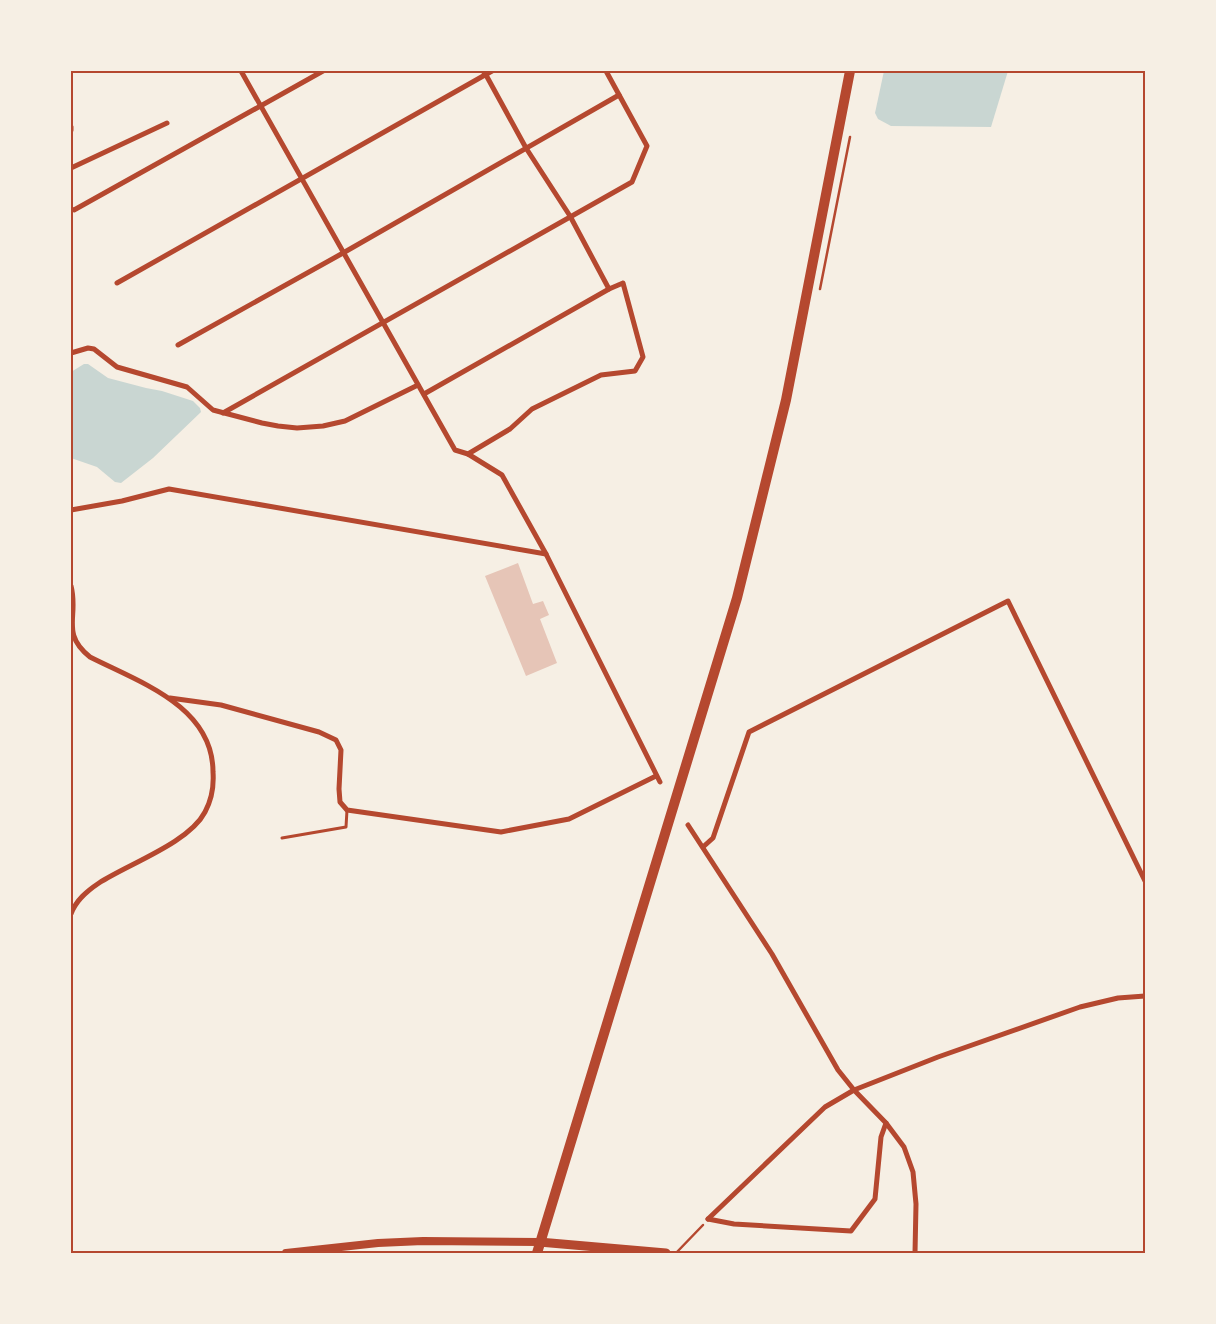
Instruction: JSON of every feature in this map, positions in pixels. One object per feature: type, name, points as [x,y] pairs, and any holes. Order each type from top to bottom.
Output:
[{"type":"highway","points":[[537,1253],[737,598],[786,400],[845,106],[850,71]]},
{"type":"main road","points":[[539,1242],[666,1253]]},
{"type":"street","points":[[241,71],[259,106],[455,450],[468,454],[502,475],[546,554],[660,782]]},
{"type":"street","points":[[71,209],[74,210],[323,71]]},
{"type":"street","points":[[117,283],[302,180],[485,73],[492,71]]},
{"type":"street","points":[[223,413],[632,182],[647,146],[606,71]]},
{"type":"street","points":[[485,73],[526,148],[570,216],[609,289]]},
{"type":"street","points":[[178,345],[344,253],[619,95]]},
{"type":"street","points":[[71,168],[167,123]]},
{"type":"street","points":[[424,394],[622,283],[643,357],[635,371],[601,375],[532,409],[510,429],[468,454]]},
{"type":"street","points":[[71,353],[94,348],[117,367],[187,387],[213,410],[278,426],[297,428],[323,426],[345,420],[418,385]]},
{"type":"street","points":[[71,510],[122,501],[169,488],[546,554]]},
{"type":"street","points":[[71,586],[74,644],[90,657],[170,698],[194,719],[210,747],[214,768],[213,789],[205,813],[199,822],[177,840],[92,888],[79,900],[71,914]]},
{"type":"street","points":[[702,847],[713,838],[749,732],[1008,601],[1145,881]]},
{"type":"street","points":[[170,698],[221,705],[319,732],[336,740],[341,750],[340,802],[347,810],[502,832],[569,819],[656,776]]},
{"type":"street","points":[[688,825],[772,954],[838,1070],[854,1090],[886,1123],[904,1147],[913,1172],[916,1204],[915,1253]]},
{"type":"street","points":[[708,1219],[825,1107],[854,1090],[1080,1006],[1118,998],[1145,996]]},
{"type":"street","points":[[708,1219],[734,1224],[851,1231],[875,1199],[882,1137],[886,1123]]},
{"type":"street","points":[[286,1253],[405,1242],[539,1242]]},
{"type":"lane","points":[[282,838],[346,827],[347,810]]},
{"type":"path","points":[[676,1253],[708,1219]]},
{"type":"shaded area","points":[[884,71],[1008,71],[991,127],[891,126],[878,119],[875,113]]},
{"type":"shaded area","points":[[84,364],[88,364],[108,378],[162,391],[193,401],[200,408],[201,412],[153,458],[121,483],[115,482],[97,467],[71,458],[71,372]]},
{"type":"building","points":[[518,563],[533,604],[543,601],[549,615],[540,619],[557,663],[526,676],[485,576]]}]
